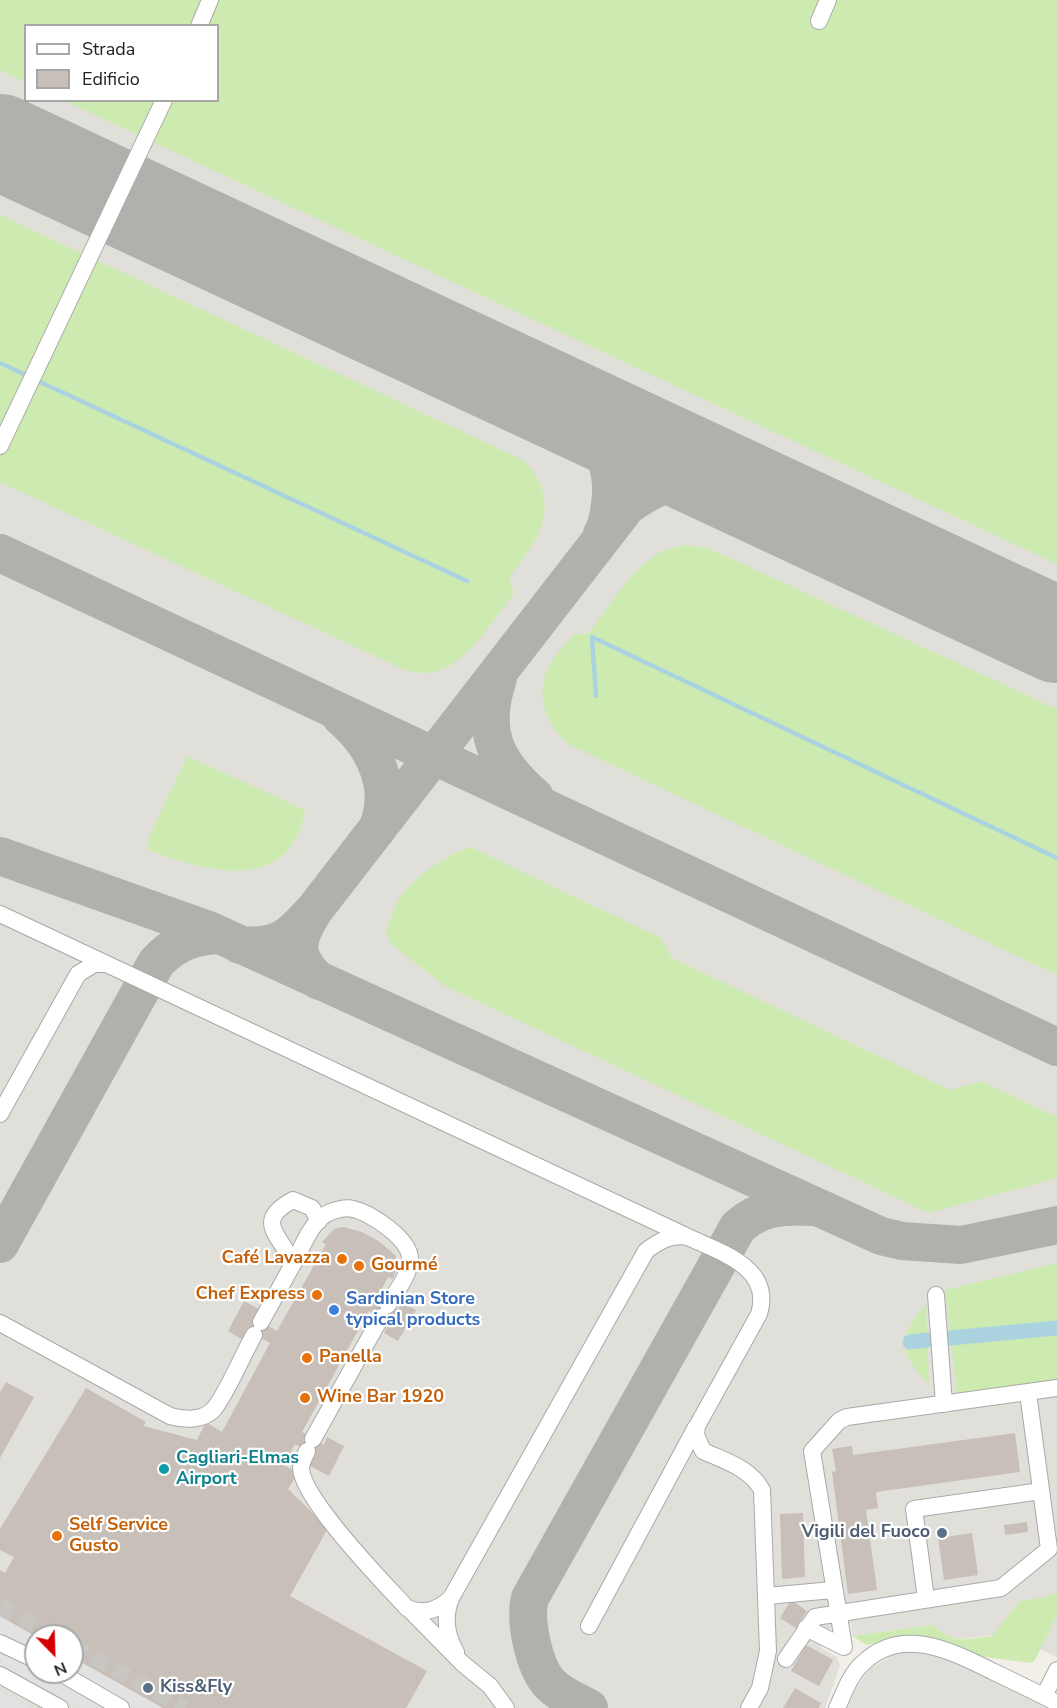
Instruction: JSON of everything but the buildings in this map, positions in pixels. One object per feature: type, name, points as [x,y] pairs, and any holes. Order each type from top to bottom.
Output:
[{"type":"street","points":[[199,24],[210,0]]},
{"type":"street","points":[[819,21],[828,0]]},
{"type":"street","points":[[0,446],[163,102]]},
{"type":"street","points":[[0,914],[722,1253],[754,1273],[760,1283],[763,1303],[759,1314],[589,1626]]},
{"type":"street","points":[[0,1114],[70,987],[74,973],[64,944]]},
{"type":"street","points":[[70,987],[87,968],[106,964]]},
{"type":"street","points":[[293,1264],[271,1228],[272,1219],[280,1207],[293,1200],[312,1208],[319,1221]]},
{"type":"street","points":[[0,1323],[170,1416],[183,1420],[197,1418],[213,1410],[319,1221],[338,1210],[354,1209],[394,1231],[402,1240],[410,1258],[408,1268],[310,1445],[301,1467],[309,1494],[343,1534],[360,1559],[462,1663],[490,1686],[506,1708]]},
{"type":"street","points":[[462,1663],[447,1627],[446,1610],[646,1251],[646,1233],[634,1212]]},
{"type":"street","points":[[646,1251],[669,1238],[688,1237]]},
{"type":"street","points":[[936,1295],[944,1404]]},
{"type":"street","points":[[844,1647],[812,1451],[814,1447],[847,1417],[1057,1388]]},
{"type":"street","points":[[786,1659],[815,1617],[1001,1588],[1048,1549],[1029,1393]]},
{"type":"street","points":[[697,1426],[696,1435],[703,1451]]},
{"type":"street","points":[[680,1458],[703,1451],[743,1469],[756,1479],[762,1490],[767,1596],[767,1666],[760,1688],[749,1708]]},
{"type":"street","points":[[926,1599],[914,1509],[1041,1491]]},
{"type":"street","points":[[767,1596],[833,1590]]},
{"type":"street","points":[[407,1608],[416,1611],[436,1609],[451,1598]]},
{"type":"street","points":[[806,1628],[844,1647],[860,1665]]},
{"type":"street","points":[[837,1708],[860,1665],[879,1650],[916,1642],[948,1649],[1050,1700],[1057,1670]]},
{"type":"street","points":[[0,1643],[24,1654]]},
{"type":"street","points":[[0,1675],[60,1708]]},
{"type":"street","points":[[80,1684],[121,1708]]},
{"type":"shaded area","name":"Cagliari-Elmas Airport","points":[[0,0],[1057,0],[1057,1657],[1040,1649],[1050,1628],[961,1639],[947,1637],[933,1625],[852,1636],[851,1624],[831,1627],[821,1648],[837,1657],[840,1666],[825,1708],[0,1708]]},
{"type":"shaded area","points":[[0,1616],[24,1629],[24,1676],[0,1663]]},
{"type":"shaded area","points":[[909,1650],[940,1654],[1053,1708],[847,1708],[857,1687],[870,1669],[891,1656]]},
{"type":"shaded area","points":[[84,1664],[163,1708],[82,1708],[38,1684],[84,1684]]},
{"type":"shaded area","points":[[0,1691],[25,1705],[27,1708],[0,1708]]},
{"type":"green space","points":[[0,0],[1057,0],[1057,564],[67,102],[219,102],[219,24],[24,24],[24,82],[0,70]]},
{"type":"green space","points":[[0,215],[523,460],[535,475],[542,491],[545,505],[543,520],[530,549],[509,578],[514,593],[479,639],[446,668],[427,673],[405,670],[0,482]]},
{"type":"green space","points":[[684,545],[708,548],[1057,709],[1057,975],[570,745],[561,738],[548,719],[543,698],[545,675],[550,664],[574,634],[588,634],[629,579],[641,567],[668,549]]},
{"type":"green space","points":[[187,756],[305,810],[297,838],[283,856],[264,866],[243,870],[219,870],[148,850],[149,846],[146,844]]},
{"type":"green space","points":[[470,847],[661,938],[672,958],[950,1090],[981,1081],[1057,1117],[1057,1178],[929,1213],[445,986],[391,944],[386,932],[393,912],[404,892],[440,862]]},
{"type":"green space","points":[[1057,1263],[1057,1380],[957,1393],[945,1290]]},
{"type":"green space","points":[[926,1303],[929,1385],[911,1363],[905,1345],[910,1326]]},
{"type":"green space","points":[[1057,1592],[1057,1615],[1035,1660],[1031,1663],[976,1656],[896,1638],[867,1645],[852,1636],[933,1625],[954,1638],[992,1636],[1020,1601],[1046,1597]]},
{"type":"waterway","points":[[0,363],[28,376]]},
{"type":"waterway","points":[[36,380],[467,581]]},
{"type":"waterway","points":[[596,696],[592,637],[1057,858]]},
{"type":"waterway","points":[[950,1338],[1057,1328]]},
{"type":"waterway","points":[[910,1342],[927,1340]]},
{"type":"taxiway","points":[[521,385],[571,415],[596,439],[610,472],[610,509],[602,534]]},
{"type":"taxiway","points":[[315,909],[627,506],[666,485],[682,480],[697,479],[729,486],[769,501]]},
{"type":"taxiway","points":[[0,553],[1057,1047]]},
{"type":"taxiway","points":[[498,678],[491,713],[494,744],[509,771],[535,797]]},
{"type":"taxiway","points":[[341,717],[363,741],[378,769],[384,799],[382,815],[376,831]]},
{"type":"taxiway","points":[[0,856],[211,931],[881,1236],[902,1241],[961,1245],[1057,1225]]},
{"type":"taxiway","points":[[240,945],[265,945],[283,939],[315,909],[304,929],[299,946],[304,963],[319,981]]},
{"type":"taxiway","points":[[0,1244],[156,963],[170,950],[185,942],[220,935]]},
{"type":"taxiway","points":[[589,1708],[558,1691],[549,1683],[539,1666],[529,1630],[530,1598],[738,1227],[754,1216],[771,1209],[810,1207]]},
{"type":"runway","points":[[0,142],[1057,635]]},
{"type":"tunnel","points":[[0,1605],[34,1624]]},
{"type":"tunnel","points":[[84,1652],[185,1708]]},
{"type":"place","name":"Café Lavazza","points":[[342,1259]]},
{"type":"place","name":"Gourmé","points":[[359,1266]]},
{"type":"place","name":"Chef Express","points":[[317,1295]]},
{"type":"place","name":"Sardinian Store typical products","points":[[334,1310]]},
{"type":"place","name":"Panella","points":[[307,1358]]},
{"type":"place","name":"Wine Bar 1920","points":[[305,1398]]},
{"type":"place","name":"Cagliari-Elmas Airport","points":[[164,1469]]},
{"type":"place","name":"Vigili del Fuoco","points":[[942,1533]]},
{"type":"place","name":"Self Service Gusto","points":[[57,1536]]},
{"type":"place","name":"Kiss&Fly","points":[[148,1688]]}]
